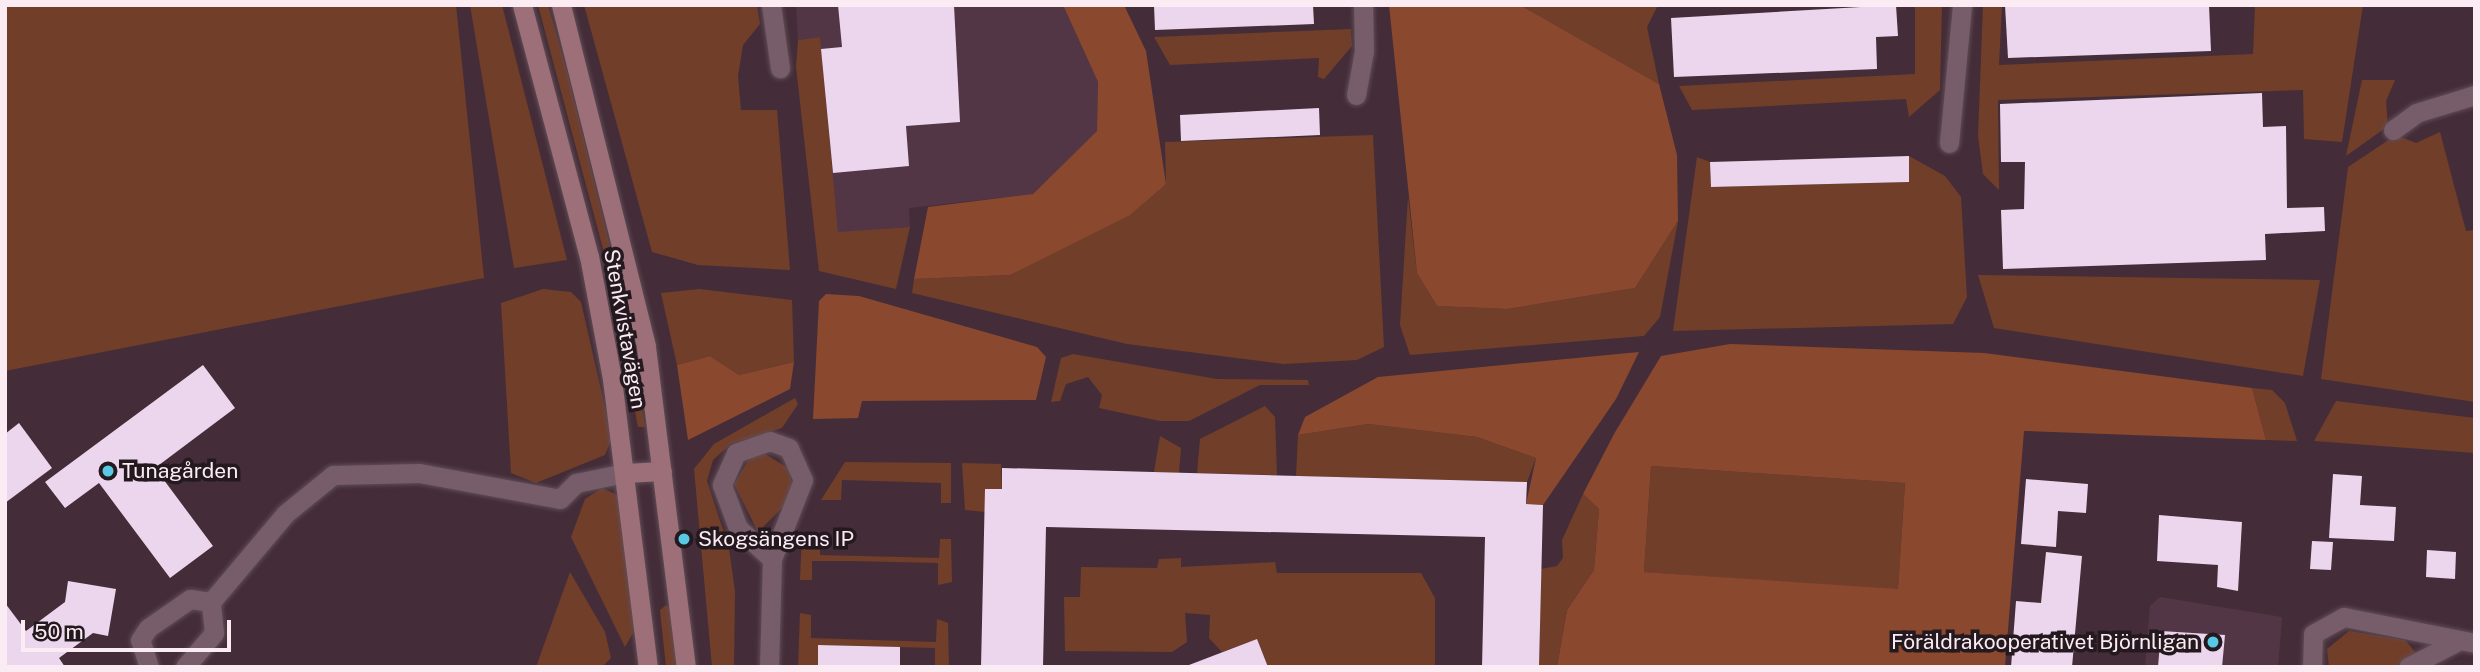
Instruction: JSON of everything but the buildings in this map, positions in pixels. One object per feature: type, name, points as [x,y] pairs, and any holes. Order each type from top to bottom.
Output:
[{"type":"main road","name":"Stenkvistavägen","points":[[522,5],[589,256],[625,473],[648,667]]},
{"type":"main road","name":"Stenkvistavägen","points":[[561,5],[626,250],[662,471],[686,667]]},
{"type":"main road","points":[[625,473],[662,471]]},
{"type":"street","points":[[771,5],[780,68]]},
{"type":"street","points":[[1356,95],[1363,5]]},
{"type":"street","points":[[1949,143],[1962,5]]},
{"type":"street","points":[[2393,130],[2416,113],[2475,95]]},
{"type":"street","points":[[769,667],[772,559],[803,480],[789,448],[770,441],[736,453],[724,467],[722,485],[738,528],[772,559]]},
{"type":"street","points":[[185,667],[214,633],[211,602],[285,514],[333,475],[419,473],[560,499],[576,483],[625,473]]},
{"type":"street","points":[[149,667],[140,640],[148,628],[190,599],[211,602]]},
{"type":"street","points":[[2312,667],[2313,634],[2344,617],[2465,643]]},
{"type":"street","points":[[2407,667],[2465,643]]},
{"type":"shaded area","points":[[5,5],[456,5],[484,278],[5,371]]},
{"type":"shaded area","points":[[470,5],[502,5],[567,260],[514,268]]},
{"type":"shaded area","points":[[538,5],[548,5],[567,71],[613,258],[606,260]]},
{"type":"shaded area","points":[[584,5],[757,5],[760,24],[743,45],[738,76],[741,110],[777,110],[790,270],[698,265],[652,252]]},
{"type":"shaded area","points":[[796,5],[1063,5],[1098,82],[1097,131],[1033,194],[909,208],[910,227],[838,233],[819,37],[798,40]]},
{"type":"shaded area","points":[[1063,5],[1124,5],[1146,51],[1166,184],[1130,215],[1010,275],[914,279],[928,207],[1033,194],[1097,131],[1098,82]]},
{"type":"shaded area","points":[[1389,5],[1520,5],[1659,84],[1677,155],[1678,221],[1635,288],[1507,309],[1437,306],[1417,273]]},
{"type":"shaded area","points":[[1520,5],[1658,5],[1647,27],[1659,84]]},
{"type":"shaded area","points":[[1915,5],[1942,5],[1940,90],[1909,117],[1906,99],[1692,110],[1679,86],[1915,74]]},
{"type":"shaded area","points":[[1983,5],[2002,5],[1999,65],[2253,54],[2255,5],[2363,5],[2342,142],[2304,139],[2303,90],[1998,100],[1999,190],[1983,174],[1978,136]]},
{"type":"shaded area","points":[[1351,29],[1352,46],[1324,79],[1318,77],[1319,58],[1170,65],[1154,37]]},
{"type":"shaded area","points":[[820,37],[838,232],[910,227],[896,289],[819,271],[796,67],[798,40]]},
{"type":"shaded area","points":[[2362,80],[2395,80],[2386,101],[2388,126],[2346,156]]},
{"type":"shaded area","points":[[2440,132],[2466,231],[2475,230],[2475,402],[2321,379],[2348,167],[2396,135],[2416,143]]},
{"type":"shaded area","points":[[1373,135],[1384,347],[1357,360],[1284,364],[1127,344],[912,293],[914,279],[1010,275],[1166,184],[1165,142]]},
{"type":"shaded area","points":[[1909,156],[1945,176],[1961,197],[1967,297],[1953,324],[1673,331],[1697,157],[1710,162],[1711,187],[1909,182]]},
{"type":"shaded area","points":[[1408,197],[1417,273],[1437,306],[1507,309],[1635,288],[1678,221],[1660,317],[1644,336],[1410,355],[1400,325]]},
{"type":"shaded area","points":[[1978,275],[2320,280],[2303,376],[1994,328]]},
{"type":"shaded area","points":[[543,289],[571,292],[581,302],[612,438],[605,455],[536,483],[511,473],[501,303]]},
{"type":"shaded area","points":[[699,289],[792,300],[794,362],[739,375],[710,356],[677,365],[661,293]]},
{"type":"shaded area","points":[[826,294],[859,296],[1037,347],[1046,357],[1036,400],[862,401],[858,418],[813,419],[819,301]]},
{"type":"shaded area","points":[[621,296],[625,305],[645,427],[638,427],[614,300]]},
{"type":"shaded area","points":[[1730,344],[1984,353],[2252,388],[2266,440],[2024,431],[2005,667],[1557,667],[1567,610],[1594,570],[1599,509],[1583,494],[1614,434],[1661,356]],"holes":[[[1651,466],[1905,483],[1898,589],[1644,572]]]},
{"type":"shaded area","points":[[1639,352],[1616,399],[1543,505],[1526,504],[1536,458],[1477,437],[1368,424],[1298,435],[1305,417],[1378,377]]},
{"type":"shaded area","points":[[1073,354],[1217,379],[1308,380],[1309,385],[1260,385],[1189,421],[1160,421],[1099,408],[1102,395],[1088,377],[1066,384],[1060,401],[1051,402],[1061,358]]},
{"type":"shaded area","points":[[710,356],[739,375],[794,362],[790,389],[688,440],[677,365]]},
{"type":"shaded area","points":[[2252,388],[2272,390],[2285,403],[2297,441],[2266,440]]},
{"type":"shaded area","points":[[795,398],[798,404],[782,428],[731,444],[713,460],[707,481],[729,548],[735,592],[734,667],[712,667],[694,469],[714,444]]},
{"type":"shaded area","points":[[2336,401],[2475,418],[2475,453],[2314,441]]},
{"type":"shaded area","points":[[1265,406],[1275,417],[1277,475],[1197,473],[1200,439]]},
{"type":"shaded area","points":[[1368,424],[1477,437],[1536,458],[1527,482],[1296,476],[1298,435]]},
{"type":"shaded area","points":[[1160,436],[1181,448],[1179,473],[1154,472]]},
{"type":"shaded area","points":[[765,454],[790,469],[792,486],[787,503],[758,532],[734,484],[749,459]]},
{"type":"shaded area","points":[[845,462],[951,463],[951,503],[941,503],[941,483],[842,480],[841,500],[821,500]]},
{"type":"shaded area","points":[[962,463],[1001,464],[1002,489],[985,512],[965,510]]},
{"type":"shaded area","points":[[1651,466],[1905,483],[1898,590],[1644,572]]},
{"type":"shaded area","points":[[602,488],[619,496],[637,626],[625,647],[571,537],[585,499]]},
{"type":"shaded area","points":[[1583,494],[1599,509],[1594,570],[1567,610],[1557,667],[1539,667],[1541,569],[1557,566],[1563,558],[1562,540]]},
{"type":"shaded area","points":[[802,533],[820,533],[820,555],[939,558],[940,539],[951,539],[952,582],[938,585],[938,563],[850,561],[812,561],[812,580],[800,580]]},
{"type":"shaded area","points":[[1181,558],[1181,567],[1275,562],[1277,573],[1421,573],[1435,598],[1435,667],[1268,667],[1257,639],[1222,652],[1209,638],[1210,615],[1185,613],[1187,642],[1172,652],[1065,651],[1064,597],[1080,597],[1081,567],[1157,568],[1159,559]]},
{"type":"shaded area","points":[[570,572],[605,632],[611,658],[602,667],[536,667]]},
{"type":"shaded area","name":"Föräldrakooperativet Björnligan","points":[[2160,597],[2282,617],[2278,667],[2145,667],[2150,606]]},
{"type":"shaded area","points":[[666,605],[671,608],[677,667],[666,667],[660,610]]},
{"type":"shaded area","points":[[800,613],[811,615],[811,638],[936,642],[937,619],[948,623],[949,667],[935,667],[935,648],[819,645],[818,667],[798,667]]},
{"type":"shaded area","points":[[2349,631],[2405,640],[2416,653],[2394,667],[2329,667],[2327,649]]},
{"type":"place","name":"Tunagården","points":[[108,471]]},
{"type":"place","name":"Skogsängens IP","points":[[684,539]]},
{"type":"place","name":"Föräldrakooperativet Björnligan","points":[[2213,642]]}]
